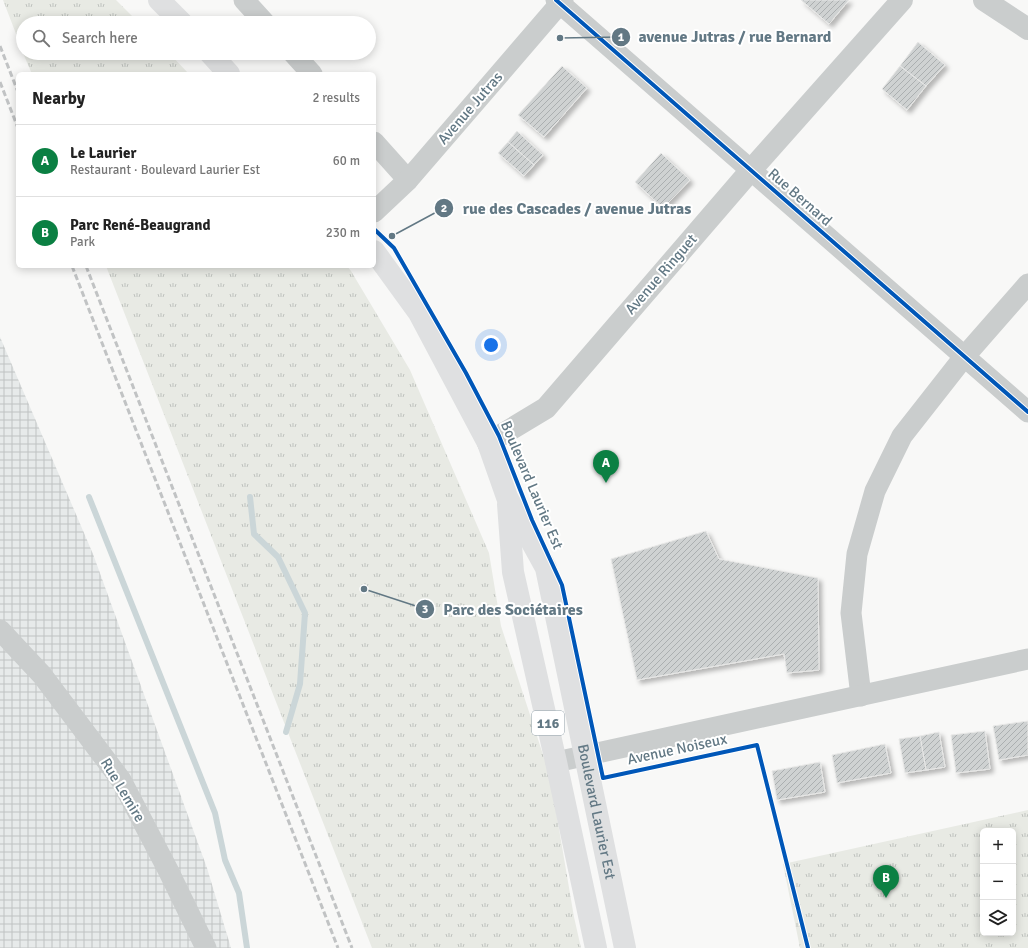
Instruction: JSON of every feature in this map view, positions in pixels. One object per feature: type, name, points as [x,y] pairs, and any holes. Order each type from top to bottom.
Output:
[{"type":"main road","points":[[159,0],[175,16]]},
{"type":"main road","points":[[216,60],[227,72]]},
{"type":"main road","name":"Boulevard Laurier Est","points":[[376,254],[419,313],[488,443],[507,497],[546,568],[625,948]]},
{"type":"main road","name":"Boulevard Laurier Est","points":[[507,497],[513,572],[596,948]]},
{"type":"street","points":[[244,0],[259,16]]},
{"type":"street","name":"Avenue Ringuet","points":[[488,443],[546,408],[751,170],[902,0]]},
{"type":"street","points":[[984,0],[1028,29]]},
{"type":"street","name":"Rue Bernard","points":[[560,1],[1028,412]]},
{"type":"street","name":"Avenue Jutras","points":[[376,210],[408,180],[560,1]]},
{"type":"street","points":[[299,60],[310,72]]},
{"type":"street","points":[[376,144],[408,180]]},
{"type":"street","points":[[861,696],[851,614],[857,554],[875,491],[902,436],[964,356],[1028,284]]},
{"type":"street","name":"Rue Lemire","points":[[0,630],[42,675],[121,780],[168,870],[206,948]]},
{"type":"street","name":"Avenue Noiseux","points":[[556,762],[1028,658]]},
{"type":"shaded area","points":[[0,337],[93,554],[207,868],[231,948],[0,948]]},
{"type":"green space","points":[[3,0],[116,0],[132,16],[16,16],[16,34]]},
{"type":"green space","points":[[26,60],[176,60],[187,72],[31,72]]},
{"type":"green space","points":[[107,268],[349,268],[410,370],[489,553],[501,626],[550,776],[574,917],[581,948],[372,948]]},
{"type":"green space","points":[[1028,810],[1028,948],[800,948],[783,864]]},
{"type":"building","points":[[801,0],[849,0],[829,24]]},
{"type":"building","points":[[918,42],[945,65],[926,86],[900,66]]},
{"type":"building","points":[[562,66],[587,88],[544,137],[518,115]]},
{"type":"building","points":[[900,66],[926,86],[907,110],[882,89]]},
{"type":"building","points":[[517,131],[543,155],[534,165],[508,142]]},
{"type":"building","points":[[508,142],[534,165],[524,176],[498,153]]},
{"type":"building","points":[[661,153],[690,180],[663,208],[635,182]]},
{"type":"building","points":[[706,531],[719,559],[818,578],[819,670],[787,673],[784,654],[637,680],[611,559]]},
{"type":"building","points":[[1028,721],[1028,755],[999,760],[993,726]]},
{"type":"building","points":[[985,731],[990,769],[956,773],[951,735]]},
{"type":"building","points":[[939,732],[945,767],[926,770],[920,736]]},
{"type":"building","points":[[920,736],[926,770],[905,773],[899,739]]},
{"type":"building","points":[[885,744],[891,773],[837,783],[832,755]]},
{"type":"building","points":[[820,762],[825,792],[777,800],[772,771]]},
{"type":"waterway","points":[[89,497],[215,813],[225,860],[239,893],[247,948]]},
{"type":"waterway","points":[[250,497],[254,534],[278,557],[305,613],[300,684],[286,732]]},
{"type":"railway","points":[[0,46],[16,87]]},
{"type":"railway","points":[[0,82],[16,123]]},
{"type":"railway","points":[[73,268],[338,948]]},
{"type":"railway","points":[[87,268],[352,948]]},
{"type":"cycle path","points":[[556,0],[1028,412]]},
{"type":"cycle path","points":[[376,231],[394,248],[466,373],[499,436],[532,520],[562,585],[603,778],[757,745],[808,948]]},
{"type":"place","name":"avenue Jutras / rue Bernard","points":[[560,38]]},
{"type":"place","name":"rue des Cascades / avenue Jutras","points":[[392,236]]},
{"type":"place","name":"Le Laurier","points":[[606,483]]},
{"type":"place","name":"Parc des Sociétaires","points":[[364,589]]},
{"type":"place","name":"Parc René-Beaugrand","points":[[886,898]]}]
